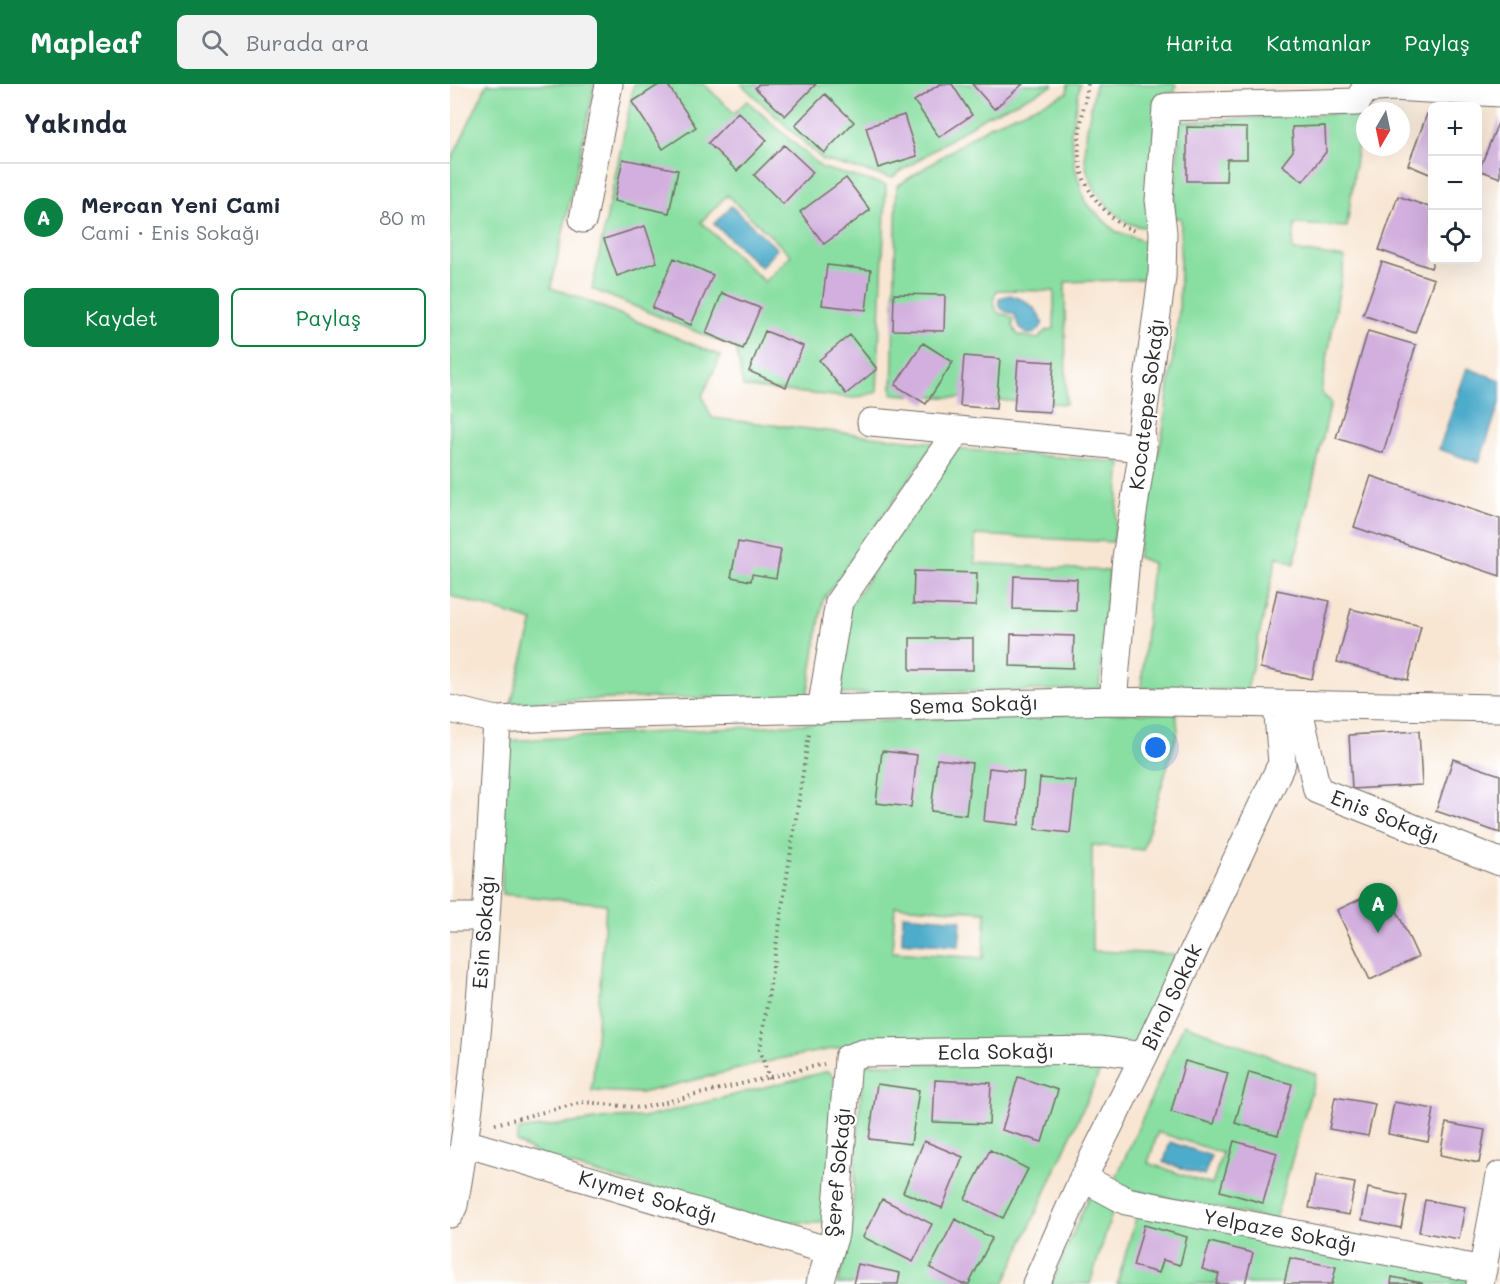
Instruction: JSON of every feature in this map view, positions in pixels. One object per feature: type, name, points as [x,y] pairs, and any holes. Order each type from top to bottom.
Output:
[{"type":"street","points":[[583,219],[609,84]]},
{"type":"street","points":[[1364,87],[1500,93]]},
{"type":"street","name":"Kocatepe Sokağı","points":[[1113,701],[1126,558],[1143,448],[1141,431],[1162,278],[1163,232],[1159,200],[1166,107],[1357,102],[1364,87]]},
{"type":"street","points":[[872,422],[1143,448]]},
{"type":"street","points":[[821,710],[839,602],[958,430]]},
{"type":"street","name":"Sema Sokağı","points":[[450,710],[497,720],[596,715],[1113,701],[1500,708]]},
{"type":"street","name":"Enis Sokağı","points":[[1287,704],[1317,790],[1500,862]]},
{"type":"street","name":"Birol Sokak","points":[[1036,1284],[1083,1178],[1144,1056],[1282,763],[1287,704]]},
{"type":"street","name":"Esin Sokağı","points":[[450,1214],[454,1205],[486,918],[497,720]]},
{"type":"street","points":[[450,917],[486,918]]},
{"type":"street","name":"Ecla Sokağı","points":[[848,1058],[863,1053],[1101,1050],[1144,1056]]},
{"type":"street","name":"Şeref Sokağı","points":[[820,1284],[835,1234],[848,1058]]},
{"type":"street","name":"Kıymet Sokağı","points":[[461,1141],[830,1251]]},
{"type":"street","points":[[1481,1277],[1500,1175]]},
{"type":"street","name":"Yelpaze Sokağı","points":[[1083,1178],[1126,1201],[1481,1277]]},
{"type":"path","points":[[1088,84],[1079,147],[1080,171],[1091,194],[1119,225],[1147,236],[1163,232]]},
{"type":"path","points":[[769,1079],[760,1050],[807,737],[821,710]]},
{"type":"path","points":[[461,1141],[584,1102],[641,1108],[769,1079],[848,1058]]},
{"type":"green space","points":[[487,84],[595,84],[551,288],[721,356],[702,396],[712,418],[935,443],[823,600],[807,697],[636,698],[511,703],[533,621],[450,596],[450,163]]},
{"type":"green space","points":[[634,84],[704,84],[734,113],[747,101],[822,168],[886,185],[877,392],[855,398],[743,387],[736,348],[592,289]],"holes":[[[727,195],[791,255],[765,282],[701,222]]]},
{"type":"green space","points":[[741,84],[1053,84],[984,117],[891,178],[823,160]]},
{"type":"green space","points":[[1068,84],[1080,84],[1071,133],[1075,167],[1085,202],[1115,231],[1149,243],[1147,279],[1065,282],[1066,404],[892,394],[897,186],[989,126],[1067,93]],"holes":[[[997,290],[1054,291],[1054,329],[1045,331],[1038,339],[1018,335],[1013,327],[1013,319],[998,313],[994,304]]]},
{"type":"green space","points":[[1095,84],[1176,84],[1175,92],[1161,95],[1154,226],[1136,226],[1121,218],[1099,195],[1090,180],[1085,151]]},
{"type":"green space","points":[[1356,112],[1356,156],[1347,227],[1295,224],[1292,250],[1345,258],[1321,393],[1331,402],[1294,564],[1277,556],[1247,690],[1141,688],[1152,563],[1137,557],[1163,431],[1179,311],[1181,218],[1173,218],[1180,122]]},
{"type":"green space","points":[[956,449],[1121,462],[1114,542],[975,535],[975,563],[1109,571],[1099,689],[835,694],[847,610]]},
{"type":"green space","points":[[1097,713],[1176,713],[1178,730],[1143,850],[1092,845],[1092,951],[1175,954],[1136,1042],[864,1043],[779,1059],[641,1093],[592,1091],[606,904],[502,894],[504,741],[801,724]],"holes":[[[895,906],[986,912],[983,958],[892,952]]]},
{"type":"green space","points":[[1184,1024],[1316,1074],[1275,1220],[1121,1188],[1116,1178]],"holes":[[[1158,1132],[1222,1153],[1212,1185],[1148,1163]]]},
{"type":"green space","points":[[1104,1062],[1004,1284],[837,1284],[850,1243],[863,1064]]},
{"type":"green space","points":[[828,1071],[837,1080],[825,1223],[768,1222],[545,1158],[516,1142],[519,1130],[611,1118],[647,1117]]},
{"type":"green space","points":[[1089,1196],[1114,1207],[1090,1284],[1051,1284]]},
{"type":"green space","points":[[1138,1211],[1464,1274],[1472,1284],[1117,1284]]},
{"type":"water","points":[[731,206],[777,249],[761,267],[714,224]]},
{"type":"water","points":[[1010,295],[1025,301],[1037,312],[1043,322],[1040,329],[1031,334],[1023,331],[1015,315],[999,306],[999,298]]},
{"type":"water","points":[[1467,368],[1500,380],[1500,402],[1479,463],[1439,449]]},
{"type":"water","points":[[903,915],[961,920],[959,946],[902,942]]},
{"type":"water","points":[[1170,1142],[1211,1156],[1204,1176],[1164,1162]]},
{"type":"building","points":[[660,84],[667,84],[696,127],[663,149],[632,102]]},
{"type":"building","points":[[759,84],[816,84],[785,116],[755,88]]},
{"type":"building","points":[[940,84],[952,84],[972,115],[939,137],[914,101]]},
{"type":"building","points":[[972,84],[1023,84],[994,109]]},
{"type":"building","points":[[825,94],[854,122],[824,153],[795,125]]},
{"type":"building","points":[[738,112],[767,140],[737,171],[708,143]]},
{"type":"building","points":[[1427,114],[1428,173],[1408,165]]},
{"type":"building","points":[[904,115],[917,156],[878,168],[866,127]]},
{"type":"building","points":[[1500,118],[1500,178],[1482,171],[1482,163]]},
{"type":"building","points":[[1325,126],[1326,152],[1303,181],[1282,165],[1293,151],[1292,127]]},
{"type":"building","points":[[1187,127],[1247,128],[1247,159],[1227,159],[1226,181],[1187,181]]},
{"type":"building","points":[[784,145],[813,172],[783,204],[754,175]]},
{"type":"building","points":[[623,159],[678,170],[669,213],[614,201]]},
{"type":"building","points":[[846,178],[870,210],[824,244],[800,212]]},
{"type":"building","points":[[1398,196],[1428,207],[1428,264],[1432,264],[1431,268],[1379,250]]},
{"type":"building","points":[[645,226],[657,262],[617,276],[604,239]]},
{"type":"building","points":[[674,258],[713,275],[691,325],[652,308]]},
{"type":"building","points":[[1382,262],[1434,279],[1415,333],[1363,315]]},
{"type":"building","points":[[827,265],[871,270],[866,310],[822,305]]},
{"type":"building","points":[[722,293],[760,308],[743,349],[706,333]]},
{"type":"building","points":[[894,294],[945,295],[944,331],[893,330]]},
{"type":"building","points":[[765,331],[803,346],[786,387],[749,371]]},
{"type":"building","points":[[1368,331],[1416,345],[1383,453],[1336,438]]},
{"type":"building","points":[[850,335],[877,369],[846,394],[819,360]]},
{"type":"building","points":[[923,343],[953,362],[926,404],[895,385]]},
{"type":"building","points":[[964,356],[1000,359],[996,409],[960,406]]},
{"type":"building","points":[[1018,360],[1054,362],[1050,412],[1014,410]]},
{"type":"building","points":[[1371,476],[1500,519],[1500,576],[1354,527]]},
{"type":"building","points":[[738,542],[781,550],[776,578],[752,574],[751,581],[731,577]]},
{"type":"building","points":[[914,571],[977,573],[976,606],[913,604]]},
{"type":"building","points":[[1014,576],[1077,579],[1076,611],[1013,609]]},
{"type":"building","points":[[1277,590],[1330,601],[1312,679],[1260,668]]},
{"type":"building","points":[[1351,609],[1421,626],[1408,680],[1337,662]]},
{"type":"building","points":[[1011,634],[1074,636],[1073,668],[1010,666]]},
{"type":"building","points":[[910,638],[973,638],[973,670],[910,670]]},
{"type":"building","points":[[1419,731],[1422,785],[1352,789],[1349,735]]},
{"type":"building","points":[[882,751],[917,755],[911,807],[876,803]]},
{"type":"building","points":[[937,759],[972,763],[966,815],[931,811]]},
{"type":"building","points":[[1453,759],[1500,775],[1500,833],[1436,811]]},
{"type":"building","points":[[989,768],[1024,772],[1019,825],[984,821]]},
{"type":"building","points":[[1040,778],[1076,781],[1070,833],[1035,829]]},
{"type":"building","points":[[1386,887],[1418,957],[1370,980],[1337,910]]},
{"type":"building","points":[[1185,1061],[1228,1073],[1214,1124],[1171,1112]]},
{"type":"building","points":[[1249,1072],[1292,1084],[1278,1135],[1235,1123]]},
{"type":"building","points":[[1018,1077],[1058,1090],[1042,1142],[1002,1130]]},
{"type":"building","points":[[935,1080],[991,1083],[989,1124],[933,1122]]},
{"type":"building","points":[[877,1084],[919,1090],[911,1144],[869,1139]]},
{"type":"building","points":[[1335,1097],[1375,1104],[1368,1136],[1329,1129]]},
{"type":"building","points":[[1394,1102],[1434,1109],[1428,1142],[1388,1134]]},
{"type":"building","points":[[1446,1123],[1485,1130],[1479,1163],[1440,1155]]},
{"type":"building","points":[[924,1141],[963,1157],[942,1208],[903,1192]]},
{"type":"building","points":[[1234,1141],[1277,1153],[1263,1203],[1220,1191]]},
{"type":"building","points":[[990,1150],[1028,1169],[1003,1218],[965,1199]]},
{"type":"building","points":[[1315,1176],[1355,1183],[1349,1215],[1309,1208]]},
{"type":"building","points":[[1368,1188],[1407,1196],[1401,1228],[1362,1220]]},
{"type":"building","points":[[882,1199],[932,1224],[913,1262],[863,1237]]},
{"type":"building","points":[[1425,1200],[1465,1207],[1459,1239],[1419,1232]]},
{"type":"building","points":[[955,1219],[992,1238],[969,1284],[962,1284],[930,1268]]},
{"type":"building","points":[[1144,1225],[1187,1237],[1180,1265],[1163,1260],[1159,1273],[1133,1266]]},
{"type":"building","points":[[1210,1242],[1253,1253],[1245,1284],[1216,1284],[1219,1274],[1202,1269]]},
{"type":"building","points":[[1290,1258],[1336,1267],[1332,1284],[1284,1284]]},
{"type":"building","points":[[858,1264],[900,1273],[898,1284],[853,1284]]},
{"type":"building","points":[[1392,1277],[1422,1283],[1422,1284],[1391,1284]]},
{"type":"place","name":"Mercan Yeni Cami","points":[[1378,933]]}]
